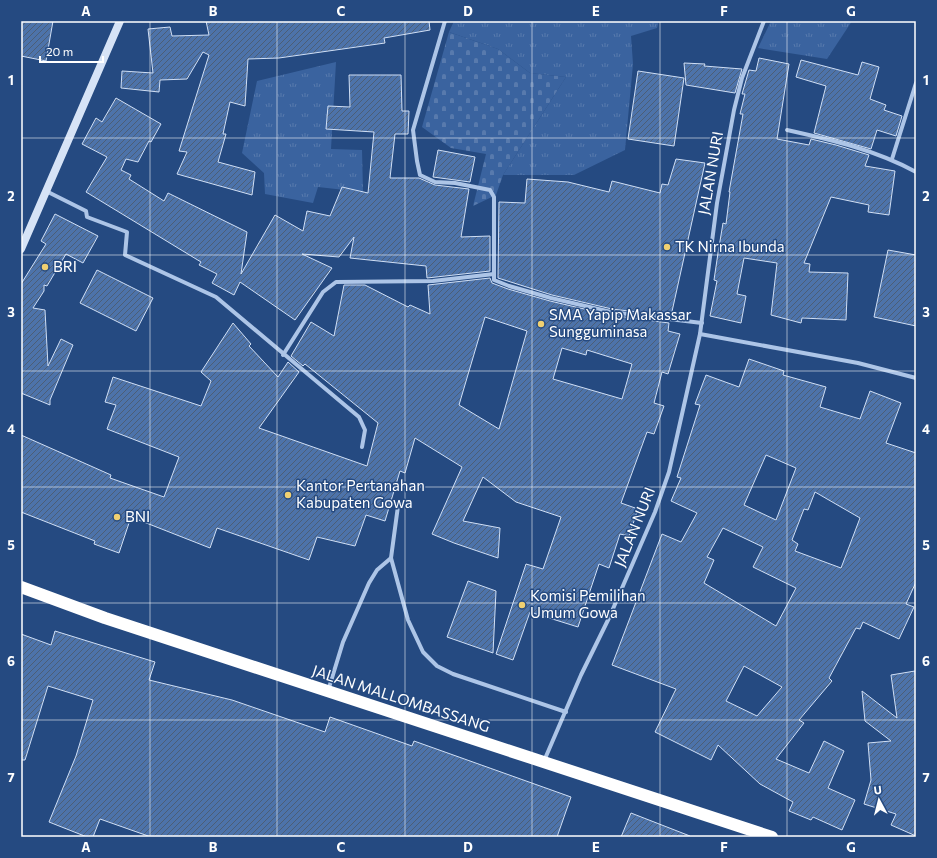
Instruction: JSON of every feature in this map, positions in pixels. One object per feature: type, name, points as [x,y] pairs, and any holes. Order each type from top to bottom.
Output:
[{"type":"highway","name":"JALAN MALLOMBASSANG","points":[[21,587],[105,618],[544,763],[745,833],[772,837]]},
{"type":"street","points":[[21,249],[120,21]]},
{"type":"street","points":[[445,21],[413,130],[417,161],[420,175],[435,182],[455,183],[490,190],[494,197],[494,280],[509,286],[611,312],[702,323]]},
{"type":"street","name":"JALAN NURI","points":[[544,763],[581,675],[609,618],[658,505],[669,472],[680,431],[702,323],[717,203],[734,110],[742,78],[764,21]]},
{"type":"street","points":[[892,159],[916,83]]},
{"type":"street","points":[[787,130],[854,146],[892,159],[916,172]]},
{"type":"street","points":[[46,191],[86,211],[87,217],[127,232],[125,255],[216,297],[283,355],[359,417],[364,430],[362,447]]},
{"type":"street","points":[[283,355],[323,292],[336,282],[433,281],[494,274]]},
{"type":"street","points":[[700,334],[858,363],[916,378]]},
{"type":"street","points":[[398,506],[391,558],[408,620],[423,652],[437,666],[453,674],[566,712]]},
{"type":"street","points":[[328,691],[333,672],[369,583],[378,570],[391,558]]},
{"type":"green space","points":[[454,21],[659,21],[657,28],[631,36],[633,64],[625,150],[574,175],[503,175],[566,77],[530,73],[498,49],[449,32]]},
{"type":"green space","points":[[771,21],[852,21],[827,59],[758,48]]},
{"type":"green space","points":[[449,32],[498,49],[530,73],[566,77],[503,175],[496,195],[473,206],[486,154],[451,148],[422,127]]},
{"type":"green space","points":[[336,62],[331,149],[362,150],[363,192],[318,187],[313,203],[265,194],[264,173],[242,153],[257,81]]},
{"type":"building","points":[[21,21],[53,21],[46,61],[21,56]]},
{"type":"building","points":[[206,21],[429,21],[430,30],[384,38],[385,43],[279,58],[248,59],[245,106],[230,102],[223,134],[226,134],[218,162],[255,172],[252,195],[177,174],[187,152],[179,151],[209,55],[203,52],[187,79],[160,80],[159,92],[121,88],[122,71],[153,73],[148,29],[170,27],[172,36],[209,35]]},
{"type":"building","points":[[759,58],[789,64],[777,139],[809,145],[811,139],[836,145],[869,155],[865,166],[895,171],[889,215],[868,212],[869,205],[831,197],[804,263],[810,264],[809,272],[848,273],[846,320],[802,318],[801,323],[771,315],[777,263],[744,258],[737,294],[746,296],[741,323],[710,316],[717,281],[714,280],[718,253],[723,223],[726,224],[729,192],[743,114],[740,114],[745,94],[742,94],[749,70],[756,71]]},
{"type":"building","points":[[801,60],[858,75],[862,62],[879,67],[870,99],[886,105],[884,110],[902,116],[896,136],[877,130],[871,149],[814,133],[826,86],[796,77]]},
{"type":"building","points":[[684,63],[742,69],[735,93],[686,85]]},
{"type":"building","points":[[638,71],[684,78],[674,146],[628,139]]},
{"type":"building","points":[[349,75],[401,75],[402,111],[409,111],[408,134],[395,134],[390,178],[419,178],[435,185],[469,189],[461,237],[490,236],[490,271],[427,278],[426,266],[350,258],[354,237],[339,257],[302,254],[332,268],[295,320],[240,282],[234,295],[212,283],[217,274],[199,265],[201,262],[86,192],[107,157],[82,144],[96,118],[102,122],[116,98],[161,124],[151,142],[149,141],[138,162],[126,159],[121,170],[131,175],[129,179],[164,201],[168,193],[247,232],[241,274],[275,215],[303,231],[307,211],[330,216],[342,187],[368,193],[374,132],[326,129],[328,106],[350,107]]},
{"type":"building","points":[[438,150],[475,157],[470,182],[433,177]]},
{"type":"building","points":[[676,159],[705,163],[671,316],[612,309],[552,295],[498,278],[499,202],[525,203],[527,179],[568,182],[609,192],[612,181],[660,193],[662,184],[668,185]]},
{"type":"building","points":[[55,214],[98,236],[83,263],[66,254],[47,286],[44,285],[44,291],[33,308],[45,310],[48,366],[61,339],[73,345],[50,400],[50,405],[21,393],[21,284],[46,244],[41,241]]},
{"type":"building","points":[[888,250],[916,255],[916,326],[874,317]]},
{"type":"building","points":[[97,270],[153,298],[136,331],[80,303]]},
{"type":"building","points":[[490,278],[492,283],[550,301],[610,315],[669,323],[668,331],[680,334],[668,374],[662,372],[654,403],[664,406],[654,434],[647,432],[621,503],[638,509],[629,536],[620,534],[609,568],[599,564],[578,627],[530,612],[513,660],[496,654],[526,564],[543,569],[561,517],[516,502],[483,477],[463,521],[500,528],[498,558],[432,534],[462,467],[415,438],[405,473],[400,471],[385,521],[366,515],[355,546],[317,537],[309,560],[217,528],[210,548],[131,517],[119,553],[94,544],[95,541],[21,512],[21,435],[111,475],[110,478],[164,497],[179,457],[107,429],[116,405],[105,402],[113,377],[201,406],[211,381],[201,372],[233,323],[251,344],[249,346],[278,377],[288,362],[299,372],[259,428],[367,466],[378,423],[305,364],[303,366],[291,356],[311,322],[334,336],[344,285],[365,285],[408,307],[410,305],[430,314],[428,285]],"holes":[[[485,317],[527,331],[499,429],[459,405]],[[562,348],[586,355],[587,350],[632,364],[622,399],[553,379]]]},
{"type":"building","points":[[749,359],[784,371],[783,375],[826,387],[820,407],[860,419],[870,391],[901,403],[886,443],[916,453],[916,582],[906,604],[914,607],[899,639],[863,622],[860,629],[856,628],[829,678],[832,681],[799,720],[804,723],[776,759],[809,773],[824,741],[844,751],[828,788],[855,800],[842,830],[813,817],[811,820],[789,811],[793,802],[760,784],[718,745],[711,760],[655,732],[676,689],[612,665],[662,534],[681,542],[697,513],[671,501],[681,478],[677,477],[700,405],[695,404],[706,375],[739,387]],"holes":[[[766,455],[796,468],[776,520],[744,505]],[[815,492],[860,518],[841,568],[795,551],[798,544],[792,540],[804,509],[808,510]],[[723,528],[763,547],[753,567],[796,588],[776,626],[704,583],[714,560],[707,557]],[[744,666],[782,687],[757,716],[726,701]]]},
{"type":"building","points":[[468,581],[496,591],[493,653],[447,637]]},
{"type":"building","points":[[55,631],[155,662],[149,680],[232,700],[325,732],[330,717],[412,746],[414,741],[571,797],[557,837],[151,837],[100,819],[93,837],[87,837],[49,822],[76,756],[93,700],[48,686],[25,760],[21,760],[21,634],[51,645]]},
{"type":"building","points":[[915,671],[916,836],[891,825],[896,814],[864,804],[871,780],[868,743],[891,741],[865,721],[862,691],[897,718],[891,675]]},
{"type":"building","points":[[631,813],[690,836],[690,837],[621,837]]},
{"type":"place","name":"TK Nirna Ibunda","points":[[667,247]]},
{"type":"place","name":"BRI","points":[[45,267]]},
{"type":"place","name":"SMA Yapip Makassar Sungguminasa","points":[[541,324]]},
{"type":"place","name":"Kantor Pertanahan Kabupaten Gowa","points":[[288,495]]},
{"type":"place","name":"BNI","points":[[117,517]]},
{"type":"place","name":"Komisi Pemilihan Umum Gowa","points":[[522,605]]}]
